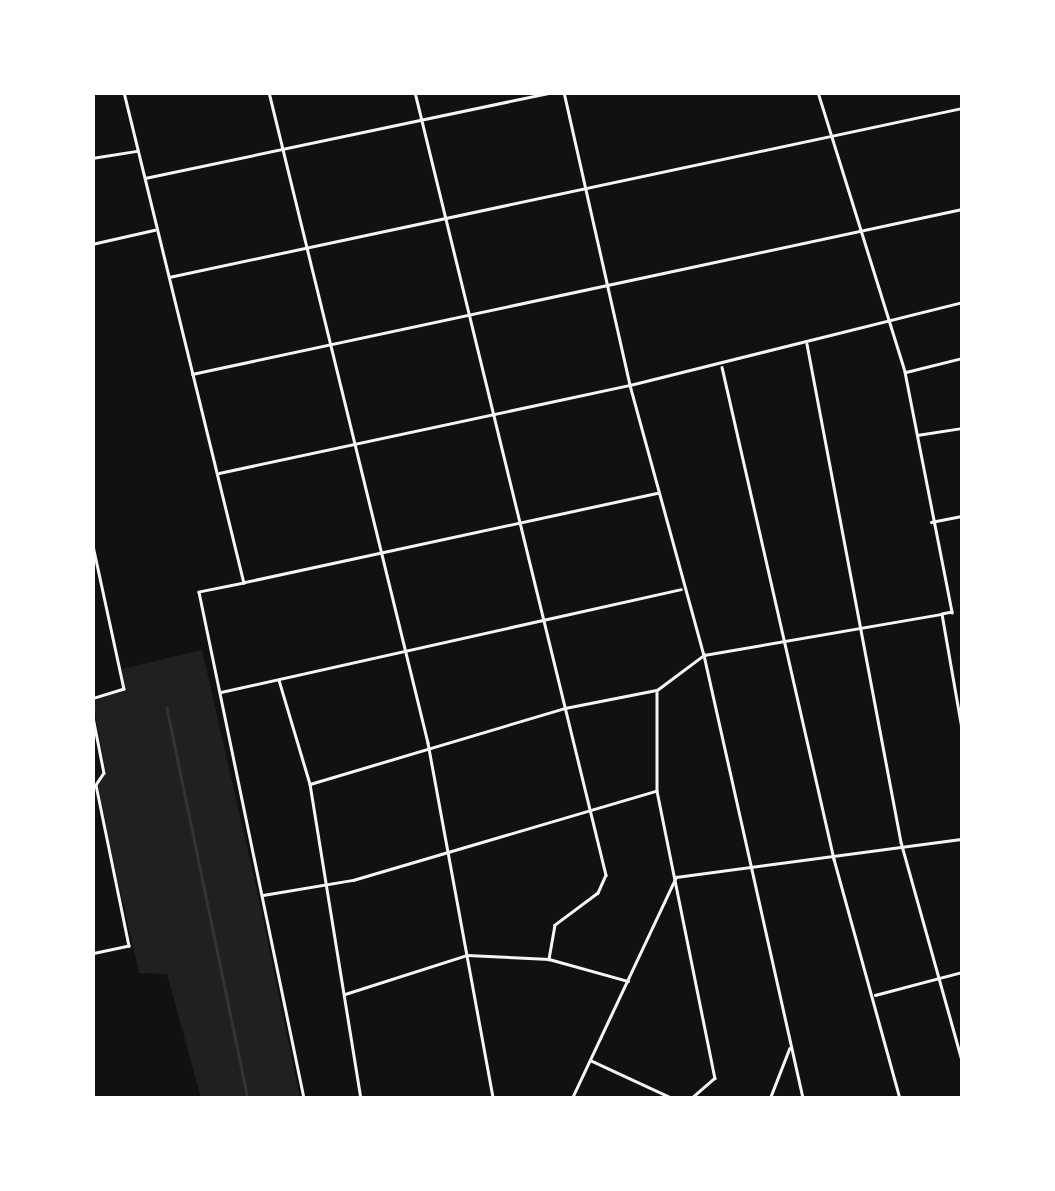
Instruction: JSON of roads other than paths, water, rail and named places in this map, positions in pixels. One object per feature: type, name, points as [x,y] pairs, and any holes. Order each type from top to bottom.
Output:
[{"type":"street","points":[[124,92],[244,583]]},
{"type":"street","points":[[269,92],[450,847],[493,1098]]},
{"type":"street","points":[[414,92],[606,885],[555,926],[550,959]]},
{"type":"street","points":[[143,178],[554,92]]},
{"type":"street","points":[[564,92],[630,385],[704,656],[803,1098]]},
{"type":"street","points":[[818,92],[892,320],[905,372],[930,522],[952,612]]},
{"type":"street","points":[[167,278],[962,108]]},
{"type":"street","points":[[92,158],[137,151]]},
{"type":"street","points":[[190,374],[962,209]]},
{"type":"street","points":[[92,244],[156,230]]},
{"type":"street","points":[[216,474],[630,385],[962,302]]},
{"type":"street","points":[[806,343],[903,848],[962,1060]]},
{"type":"street","points":[[905,372],[962,358]]},
{"type":"street","points":[[721,364],[834,859],[900,1098]]},
{"type":"street","points":[[916,436],[962,428]]},
{"type":"street","points":[[304,1098],[199,592],[658,492]]},
{"type":"street","points":[[930,522],[962,516]]},
{"type":"street","points":[[92,541],[124,689],[92,700]]},
{"type":"street","points":[[92,574],[100,573]]},
{"type":"street","points":[[219,692],[401,648],[683,589]]},
{"type":"street","points":[[310,784],[565,708],[656,690],[704,656],[962,610]]},
{"type":"street","points":[[942,614],[962,729]]},
{"type":"street","points":[[279,678],[310,784],[361,1098]]},
{"type":"street","points":[[656,690],[657,791],[716,1078],[692,1098]]},
{"type":"street","points":[[92,712],[104,773],[96,785],[130,946],[92,954]]},
{"type":"street","points":[[261,895],[327,885],[657,791]]},
{"type":"street","points":[[676,877],[962,839]]},
{"type":"street","points":[[572,1098],[676,877]]},
{"type":"street","points":[[344,995],[467,955],[550,959],[628,981]]},
{"type":"street","points":[[873,995],[962,972]]},
{"type":"street","points":[[770,1098],[791,1045]]},
{"type":"street","points":[[590,1060],[672,1098]]},
{"type":"waterway","points":[[167,708],[248,1098]]}]
